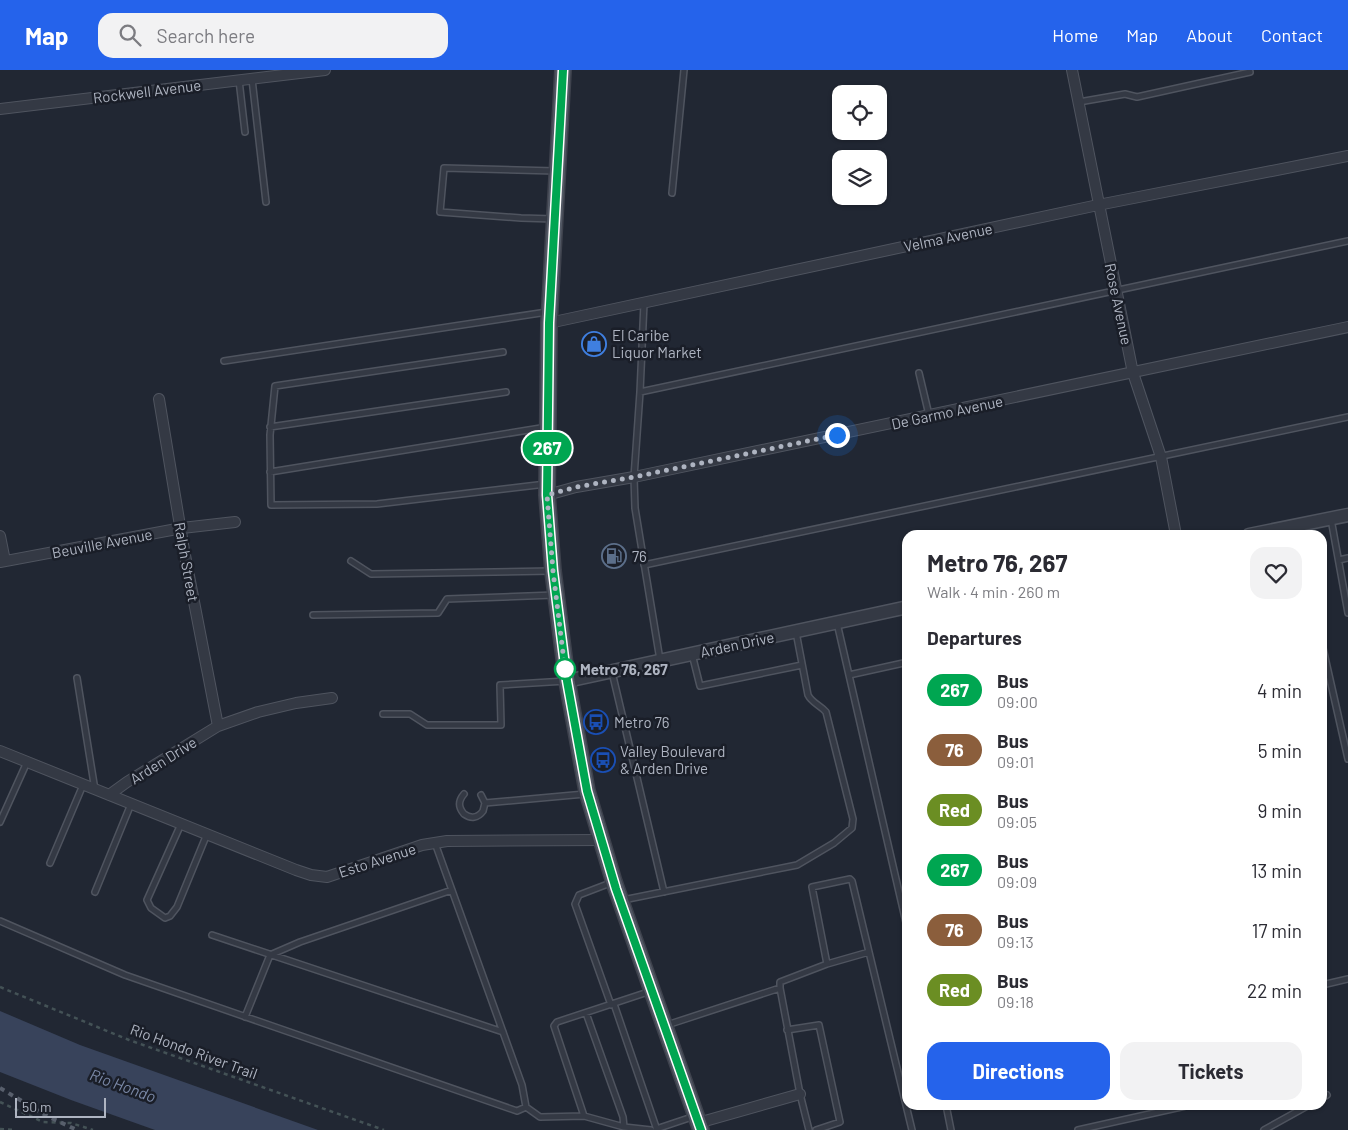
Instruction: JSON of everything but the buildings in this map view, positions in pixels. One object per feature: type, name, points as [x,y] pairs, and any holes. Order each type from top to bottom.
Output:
[{"type":"main road","points":[[563,70],[550,317],[547,489],[556,596],[567,681],[588,794],[620,900],[698,1123]]},
{"type":"street","name":"Rockwell Avenue","points":[[0,109],[325,70]]},
{"type":"street","name":"Rose Avenue","points":[[1072,70],[1133,373],[1161,457],[1175,530]]},
{"type":"street","name":"Velma Avenue","points":[[550,317],[644,302],[1098,205],[1348,156]]},
{"type":"street","name":"De Garmo Avenue","points":[[547,489],[576,487],[634,477],[1348,327]]},
{"type":"street","name":"Ralph Street","points":[[159,399],[176,506],[182,528],[184,550],[218,726]]},
{"type":"street","points":[[1273,530],[1348,515]]},
{"type":"street","name":"Beuville Avenue","points":[[2,562],[182,528],[235,522]]},
{"type":"street","points":[[0,536],[2,562]]},
{"type":"street","name":"Arden Drive","points":[[567,681],[902,608]]},
{"type":"street","name":"Arden Drive","points":[[109,796],[127,782],[218,726],[258,712],[296,703],[332,698]]},
{"type":"street","points":[[0,751],[109,796]]},
{"type":"street","name":"Esto Avenue","points":[[109,796],[296,870],[311,875],[327,877],[398,852],[435,843],[473,840],[601,840]]},
{"type":"street","points":[[698,1123],[800,1094]]},
{"type":"lane","points":[[672,193],[684,70]]},
{"type":"lane","points":[[1078,102],[1125,94],[1137,97],[1250,72]]},
{"type":"lane","points":[[252,79],[266,202]]},
{"type":"lane","points":[[239,80],[245,132]]},
{"type":"lane","points":[[555,219],[440,212],[444,168],[558,171]]},
{"type":"lane","points":[[640,392],[1348,242]]},
{"type":"lane","points":[[644,302],[634,477],[635,508],[660,661]]},
{"type":"lane","points":[[224,361],[550,317]]},
{"type":"lane","points":[[503,352],[274,386],[270,427],[270,506],[377,504],[547,489]]},
{"type":"lane","points":[[919,373],[930,416]]},
{"type":"lane","points":[[270,427],[506,392]]},
{"type":"lane","points":[[644,565],[1348,418]]},
{"type":"lane","points":[[270,472],[548,427]]},
{"type":"lane","points":[[1331,518],[1348,613]]},
{"type":"lane","points":[[1339,560],[1348,558]]},
{"type":"lane","points":[[351,561],[371,574],[553,571]]},
{"type":"lane","points":[[313,615],[438,613],[447,599],[556,596]]},
{"type":"lane","points":[[837,623],[902,905]]},
{"type":"lane","points":[[620,900],[798,865],[834,843],[852,828],[853,820],[826,712],[822,707],[811,701],[808,695],[796,631]]},
{"type":"lane","points":[[692,654],[700,686],[802,665]]},
{"type":"lane","points":[[848,675],[902,663]]},
{"type":"lane","points":[[1327,666],[1348,759]]},
{"type":"lane","points":[[612,671],[664,892]]},
{"type":"lane","points":[[77,678],[96,790]]},
{"type":"lane","points":[[383,714],[410,714],[427,725],[501,726],[500,685],[567,681]]},
{"type":"lane","points":[[0,822],[27,762]]},
{"type":"lane","points":[[50,863],[83,785]]},
{"type":"lane","points":[[464,794],[459,806],[464,814],[476,817],[480,815],[485,807],[481,795]]},
{"type":"lane","points":[[485,803],[588,794]]},
{"type":"lane","points":[[95,892],[131,804]]},
{"type":"lane","points":[[181,824],[147,900],[151,908],[165,918],[170,916],[177,907],[207,834]]},
{"type":"lane","points":[[435,843],[522,1085],[526,1107],[540,1116],[584,1116],[624,1127],[639,1129],[655,1130],[698,1123]]},
{"type":"lane","points":[[827,964],[813,887],[852,880],[902,1089]]},
{"type":"lane","points":[[614,882],[579,895],[574,904],[612,1004],[655,1130]]},
{"type":"lane","points":[[245,1016],[270,955],[300,942],[452,890]]},
{"type":"lane","points":[[0,921],[125,975],[517,1110],[526,1107]]},
{"type":"lane","points":[[212,935],[503,1032]]},
{"type":"lane","points":[[809,1130],[787,1030],[780,982],[827,964],[869,952]]},
{"type":"lane","points":[[1327,984],[1348,979]]},
{"type":"lane","points":[[664,1026],[780,988]]},
{"type":"lane","points":[[584,1116],[554,1026],[558,1022],[652,991]]},
{"type":"lane","points":[[586,1013],[623,1117],[624,1127]]},
{"type":"lane","points":[[787,1030],[819,1025],[840,1122],[816,1130]]},
{"type":"lane","points":[[907,1110],[912,1130]]},
{"type":"lane","points":[[947,1110],[951,1130]]},
{"type":"lane","points":[[1078,1130],[1168,1110]]},
{"type":"lane","points":[[1264,1130],[1299,1111]]},
{"type":"path","name":"Rio Hondo River Trail","points":[[0,987],[129,1040],[384,1130]]},
{"type":"path","points":[[0,1102],[43,1122],[71,1123],[93,1130]]},
{"type":"path","points":[[0,1129],[15,1130]]},
{"type":"water","name":"Rio Hondo","points":[[0,1011],[80,1045],[318,1130],[155,1130],[71,1100],[0,1072]]},
{"type":"railway","points":[[0,1088],[47,1116],[77,1130]]},
{"type":"bus line","name":"267","points":[[563,70],[549,323],[547,495],[553,571],[565,668],[587,791],[605,854],[701,1130]]},
{"type":"place","name":"El Caribe Liquor Market","points":[[594,344]]},
{"type":"place","name":"76","points":[[614,556]]},
{"type":"place","name":"Metro 76, 267","points":[[565,669]]},
{"type":"place","name":"Metro 76","points":[[596,722]]},
{"type":"place","name":"Valley Boulevard & Arden Drive","points":[[603,760]]},
{"type":"route","points":[[565,669],[553,571],[547,495],[576,487],[634,477],[837,435]]}]
